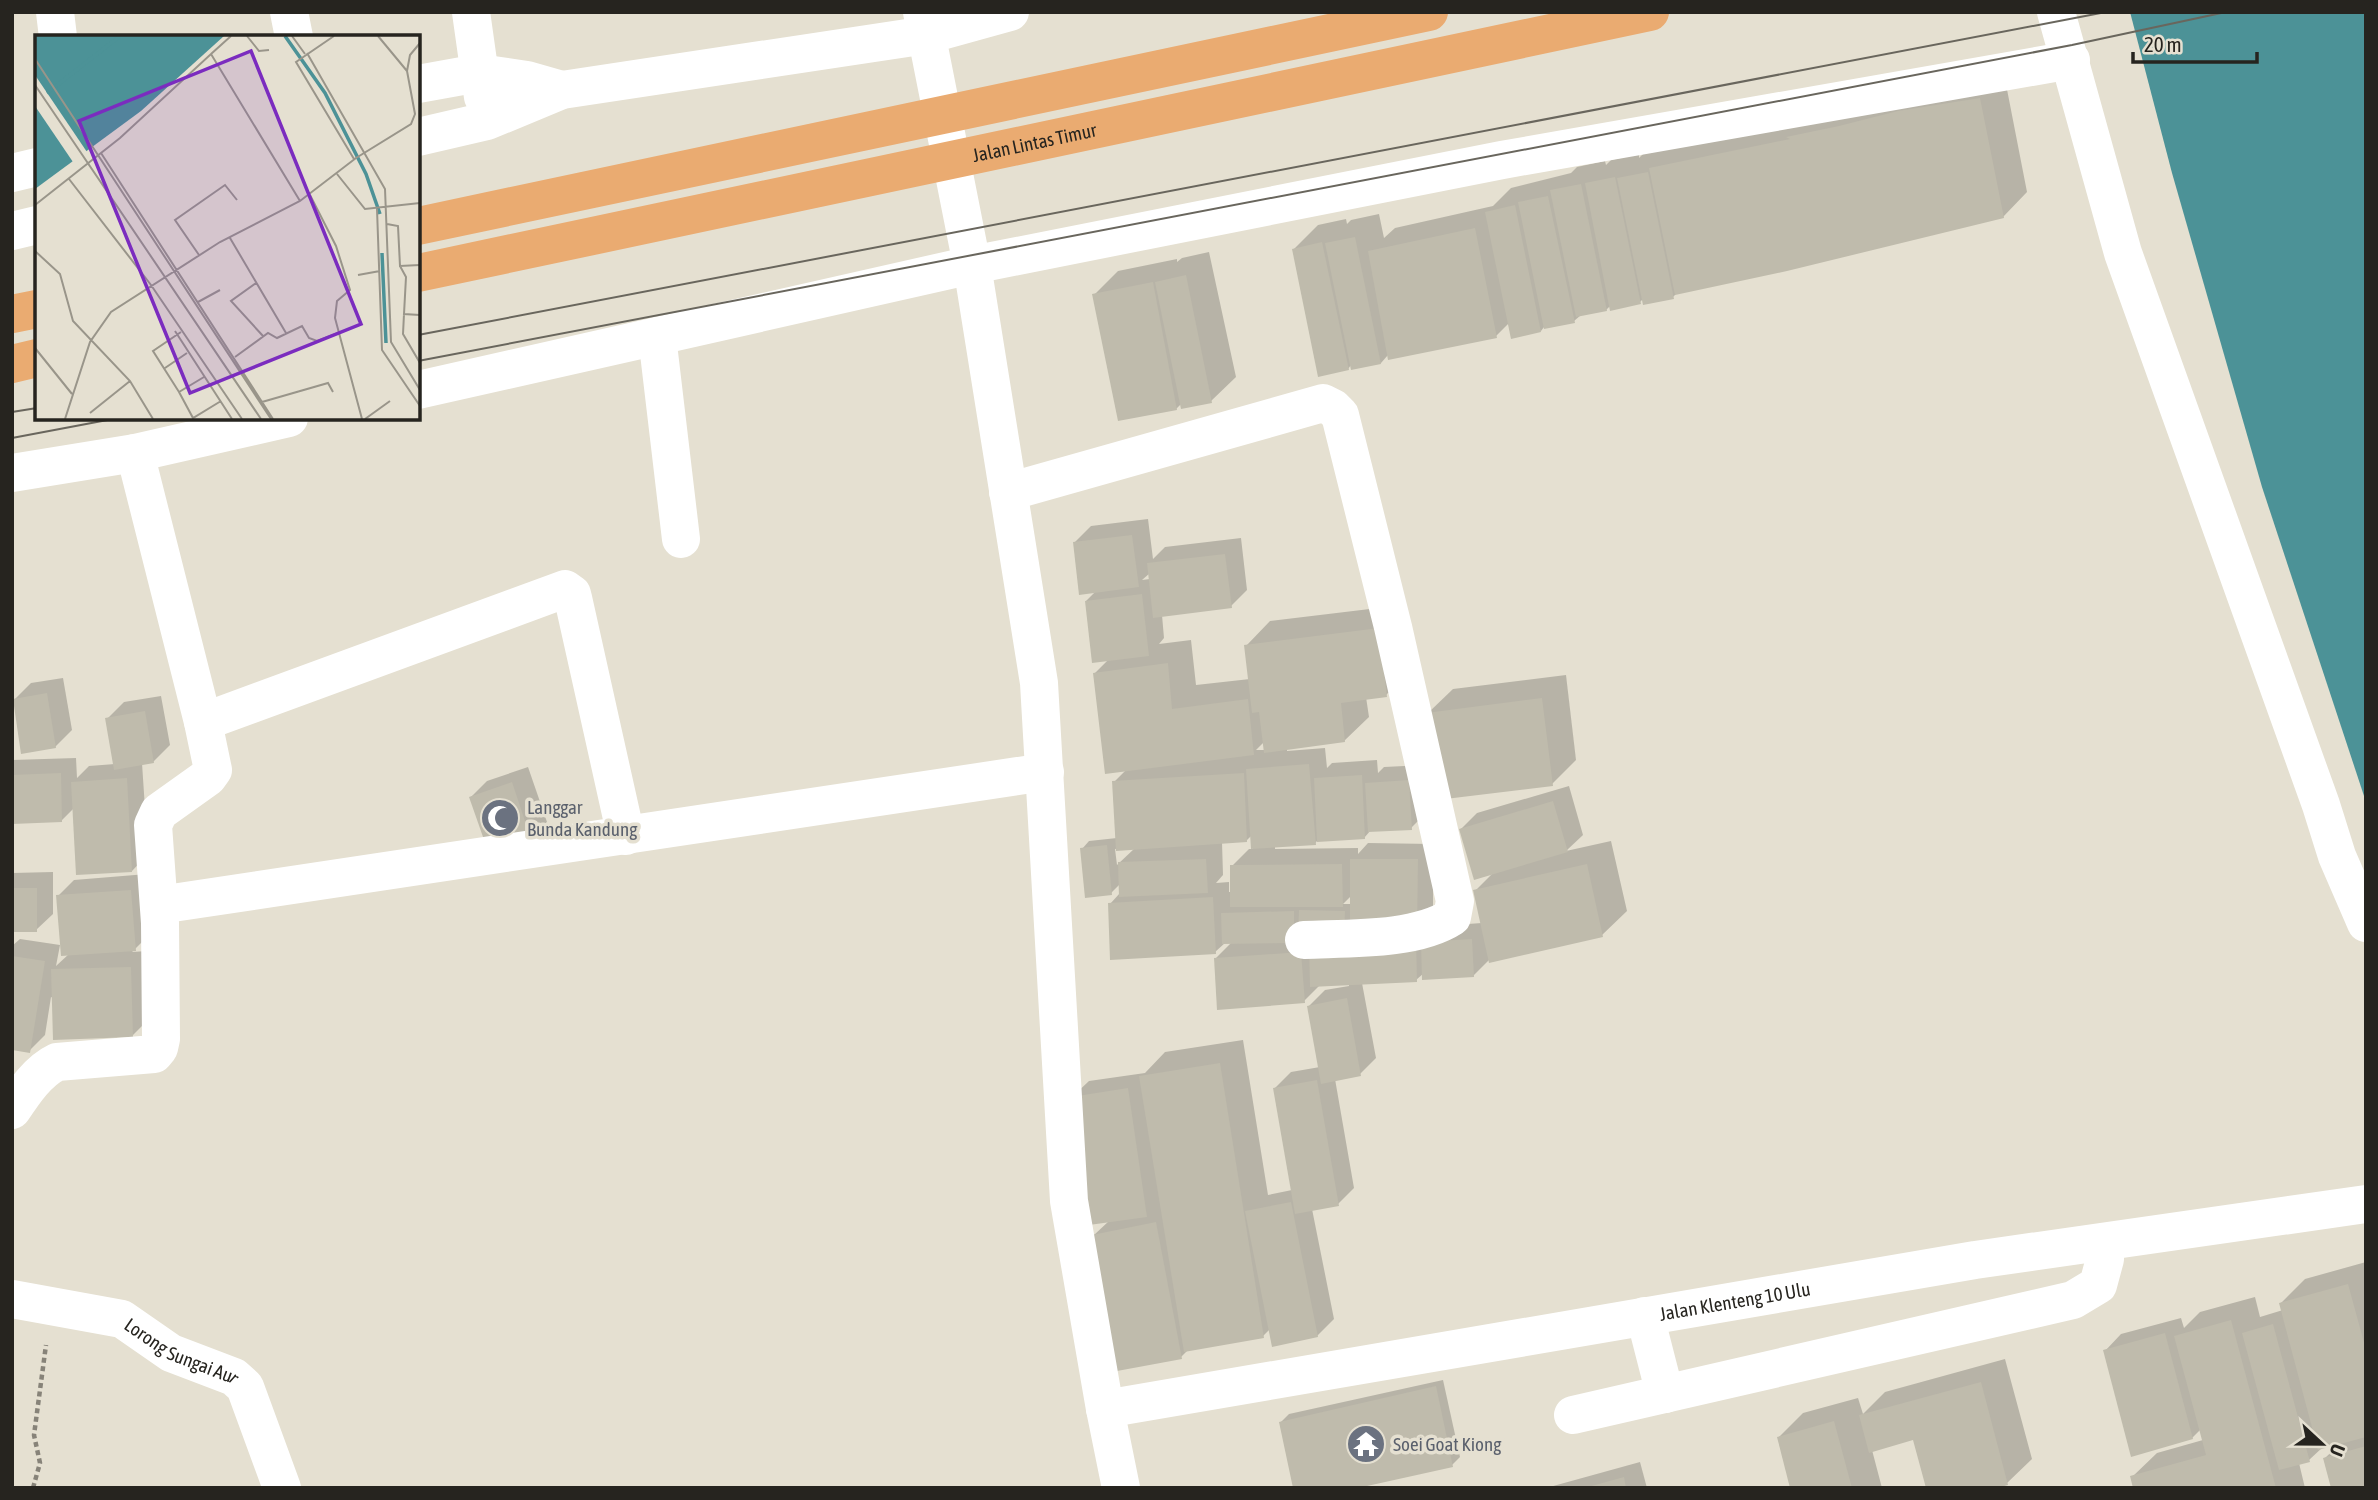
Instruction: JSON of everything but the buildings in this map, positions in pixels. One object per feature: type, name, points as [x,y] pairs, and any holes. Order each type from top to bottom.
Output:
[{"type":"highway","points":[[420,226],[1429,12]]},
{"type":"highway","name":"Jalan Lintas Timur","points":[[420,273],[1650,12]]},
{"type":"highway","points":[[12,314],[35,309]]},
{"type":"highway","points":[[12,364],[35,358]]},
{"type":"street","points":[[55,12],[58,35]]},
{"type":"street","points":[[289,12],[294,35]]},
{"type":"street","points":[[471,12],[486,121]]},
{"type":"street","points":[[420,136],[486,121],[562,90],[924,24],[1010,12]]},
{"type":"street","points":[[2056,12],[2123,253],[2337,856],[2366,923]]},
{"type":"street","points":[[924,24],[972,265],[1039,683],[1069,1201],[1121,1488]]},
{"type":"street","points":[[420,390],[972,265],[1502,160],[2071,60]]},
{"type":"street","points":[[420,85],[479,73],[527,80],[562,90]]},
{"type":"street","points":[[12,173],[35,167]]},
{"type":"street","points":[[12,231],[35,225]]},
{"type":"street","points":[[657,336],[681,539]]},
{"type":"street","points":[[1008,492],[1323,403],[1334,408],[1340,415],[1394,627],[1455,901],[1452,917],[1419,932],[1304,940]]},
{"type":"street","points":[[12,473],[135,453],[280,420]]},
{"type":"street","points":[[12,1110],[47,1066],[57,1062],[154,1054],[157,1051],[161,1040],[159,905],[153,825],[159,812],[211,774],[213,764],[135,453]]},
{"type":"street","points":[[204,722],[565,589],[573,598],[626,836]]},
{"type":"street","points":[[159,905],[1045,772]]},
{"type":"street","name":"Jalan Klenteng 10 Ulu","points":[[1105,1409],[1975,1260],[2366,1205]]},
{"type":"street","points":[[1573,1415],[2073,1300],[2098,1286],[2105,1259],[2105,1242]]},
{"type":"street","name":"Lorong Sungai Aur","points":[[12,1299],[122,1319],[171,1353],[234,1377],[245,1387],[282,1488]]},
{"type":"street","points":[[1645,1316],[1665,1394]]},
{"type":"path","points":[[33,1488],[40,1463],[34,1435],[51,1306]]},
{"type":"water","points":[[2130,12],[2366,12],[2366,802],[2262,487],[2172,173]]},
{"type":"tram line","points":[[420,335],[2106,12]]},
{"type":"tram line","points":[[420,361],[2072,45],[2226,12]]},
{"type":"tram line","points":[[12,412],[35,408]]},
{"type":"tram line","points":[[12,438],[107,420]]},
{"type":"place","name":"Langgar Bunda Kandung","points":[[500,818]]},
{"type":"place","name":"Soei Goat Kiong","points":[[1366,1444]]}]
